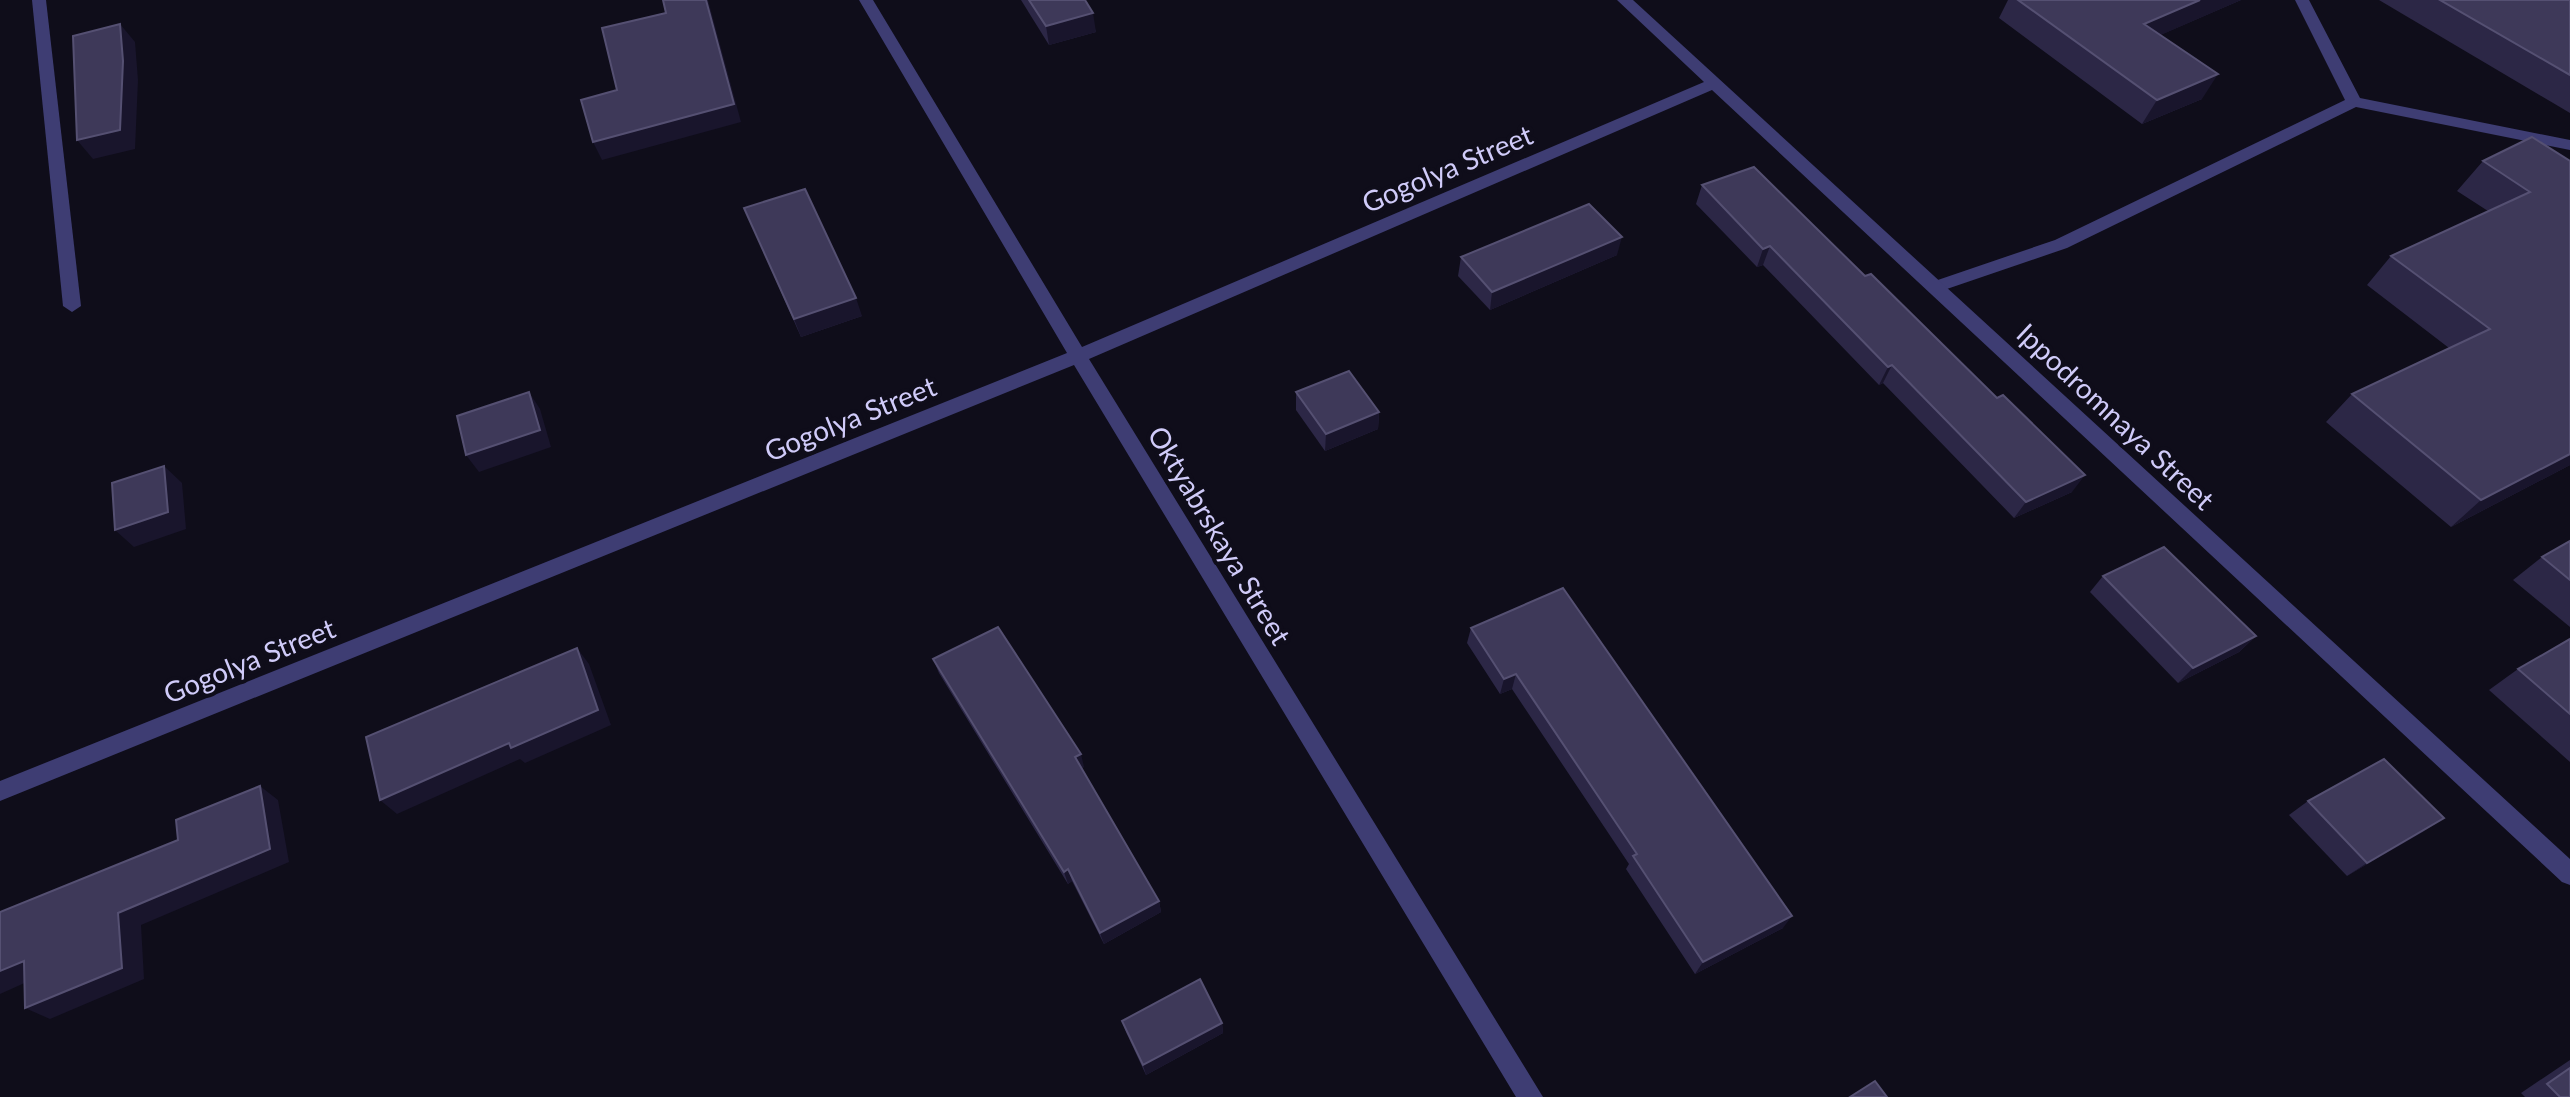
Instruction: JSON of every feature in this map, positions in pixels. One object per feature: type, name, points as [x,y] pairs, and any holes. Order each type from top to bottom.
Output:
[{"type":"street","points":[[39,0],[72,306]]},
{"type":"street","name":"Oktyabrskaya Street","points":[[866,0],[1078,356],[1530,1097]]},
{"type":"street","name":"Ippodromnaya Street","points":[[1624,0],[2570,874]]},
{"type":"street","points":[[2302,0],[2354,102]]},
{"type":"street","name":"Gogolya Street","points":[[0,791],[1078,356],[1715,83]]},
{"type":"street","points":[[1935,287],[2061,244],[2354,102],[2570,145]]},
{"type":"building","points":[[663,0],[706,0],[734,104],[593,142],[581,100],[617,90],[602,28],[666,13]]},
{"type":"building","points":[[1029,0],[1085,0],[1093,13],[1046,26]]},
{"type":"building","points":[[2018,0],[2200,0],[2144,24],[2218,74],[2157,100]]},
{"type":"building","points":[[2440,0],[2570,0],[2570,75]]},
{"type":"building","points":[[120,24],[123,61],[120,130],[77,140],[73,36]]},
{"type":"building","points":[[2532,137],[2570,161],[2570,454],[2481,500],[2352,394],[2490,329],[2391,256],[2530,192],[2483,161]]},
{"type":"building","points":[[1754,167],[1865,276],[1871,274],[1997,398],[2003,395],[2085,475],[2026,502],[1892,365],[1888,367],[1770,246],[1763,249],[1702,185]]},
{"type":"building","points":[[805,189],[856,298],[794,319],[744,208]]},
{"type":"building","points":[[1589,204],[1622,237],[1492,292],[1461,257]]},
{"type":"building","points":[[1349,371],[1379,412],[1326,434],[1296,392]]},
{"type":"building","points":[[529,392],[540,430],[466,455],[457,416]]},
{"type":"building","points":[[164,466],[168,512],[115,530],[112,483]]},
{"type":"building","points":[[2570,541],[2570,580],[2542,557]]},
{"type":"building","points":[[2164,547],[2256,636],[2193,668],[2103,576]]},
{"type":"building","points":[[1563,588],[1792,916],[1703,962],[1633,856],[1637,854],[1516,674],[1504,679],[1471,628]]},
{"type":"building","points":[[998,627],[1081,754],[1075,757],[1159,901],[1100,933],[1068,869],[1064,872],[933,659]]},
{"type":"building","points":[[2570,639],[2570,714],[2518,669]]},
{"type":"building","points":[[577,648],[598,710],[511,748],[509,743],[380,800],[366,737]]},
{"type":"building","points":[[2384,759],[2444,818],[2367,863],[2308,801]]},
{"type":"building","points":[[260,786],[270,849],[118,913],[122,968],[25,1008],[24,961],[0,971],[0,912],[178,840],[176,820]]},
{"type":"building","points":[[1200,979],[1222,1023],[1143,1065],[1122,1021]]},
{"type":"building","points":[[2570,1068],[2570,1097],[2560,1097],[2547,1084]]},
{"type":"building","points":[[1875,1081],[1887,1097],[1850,1097]]}]
